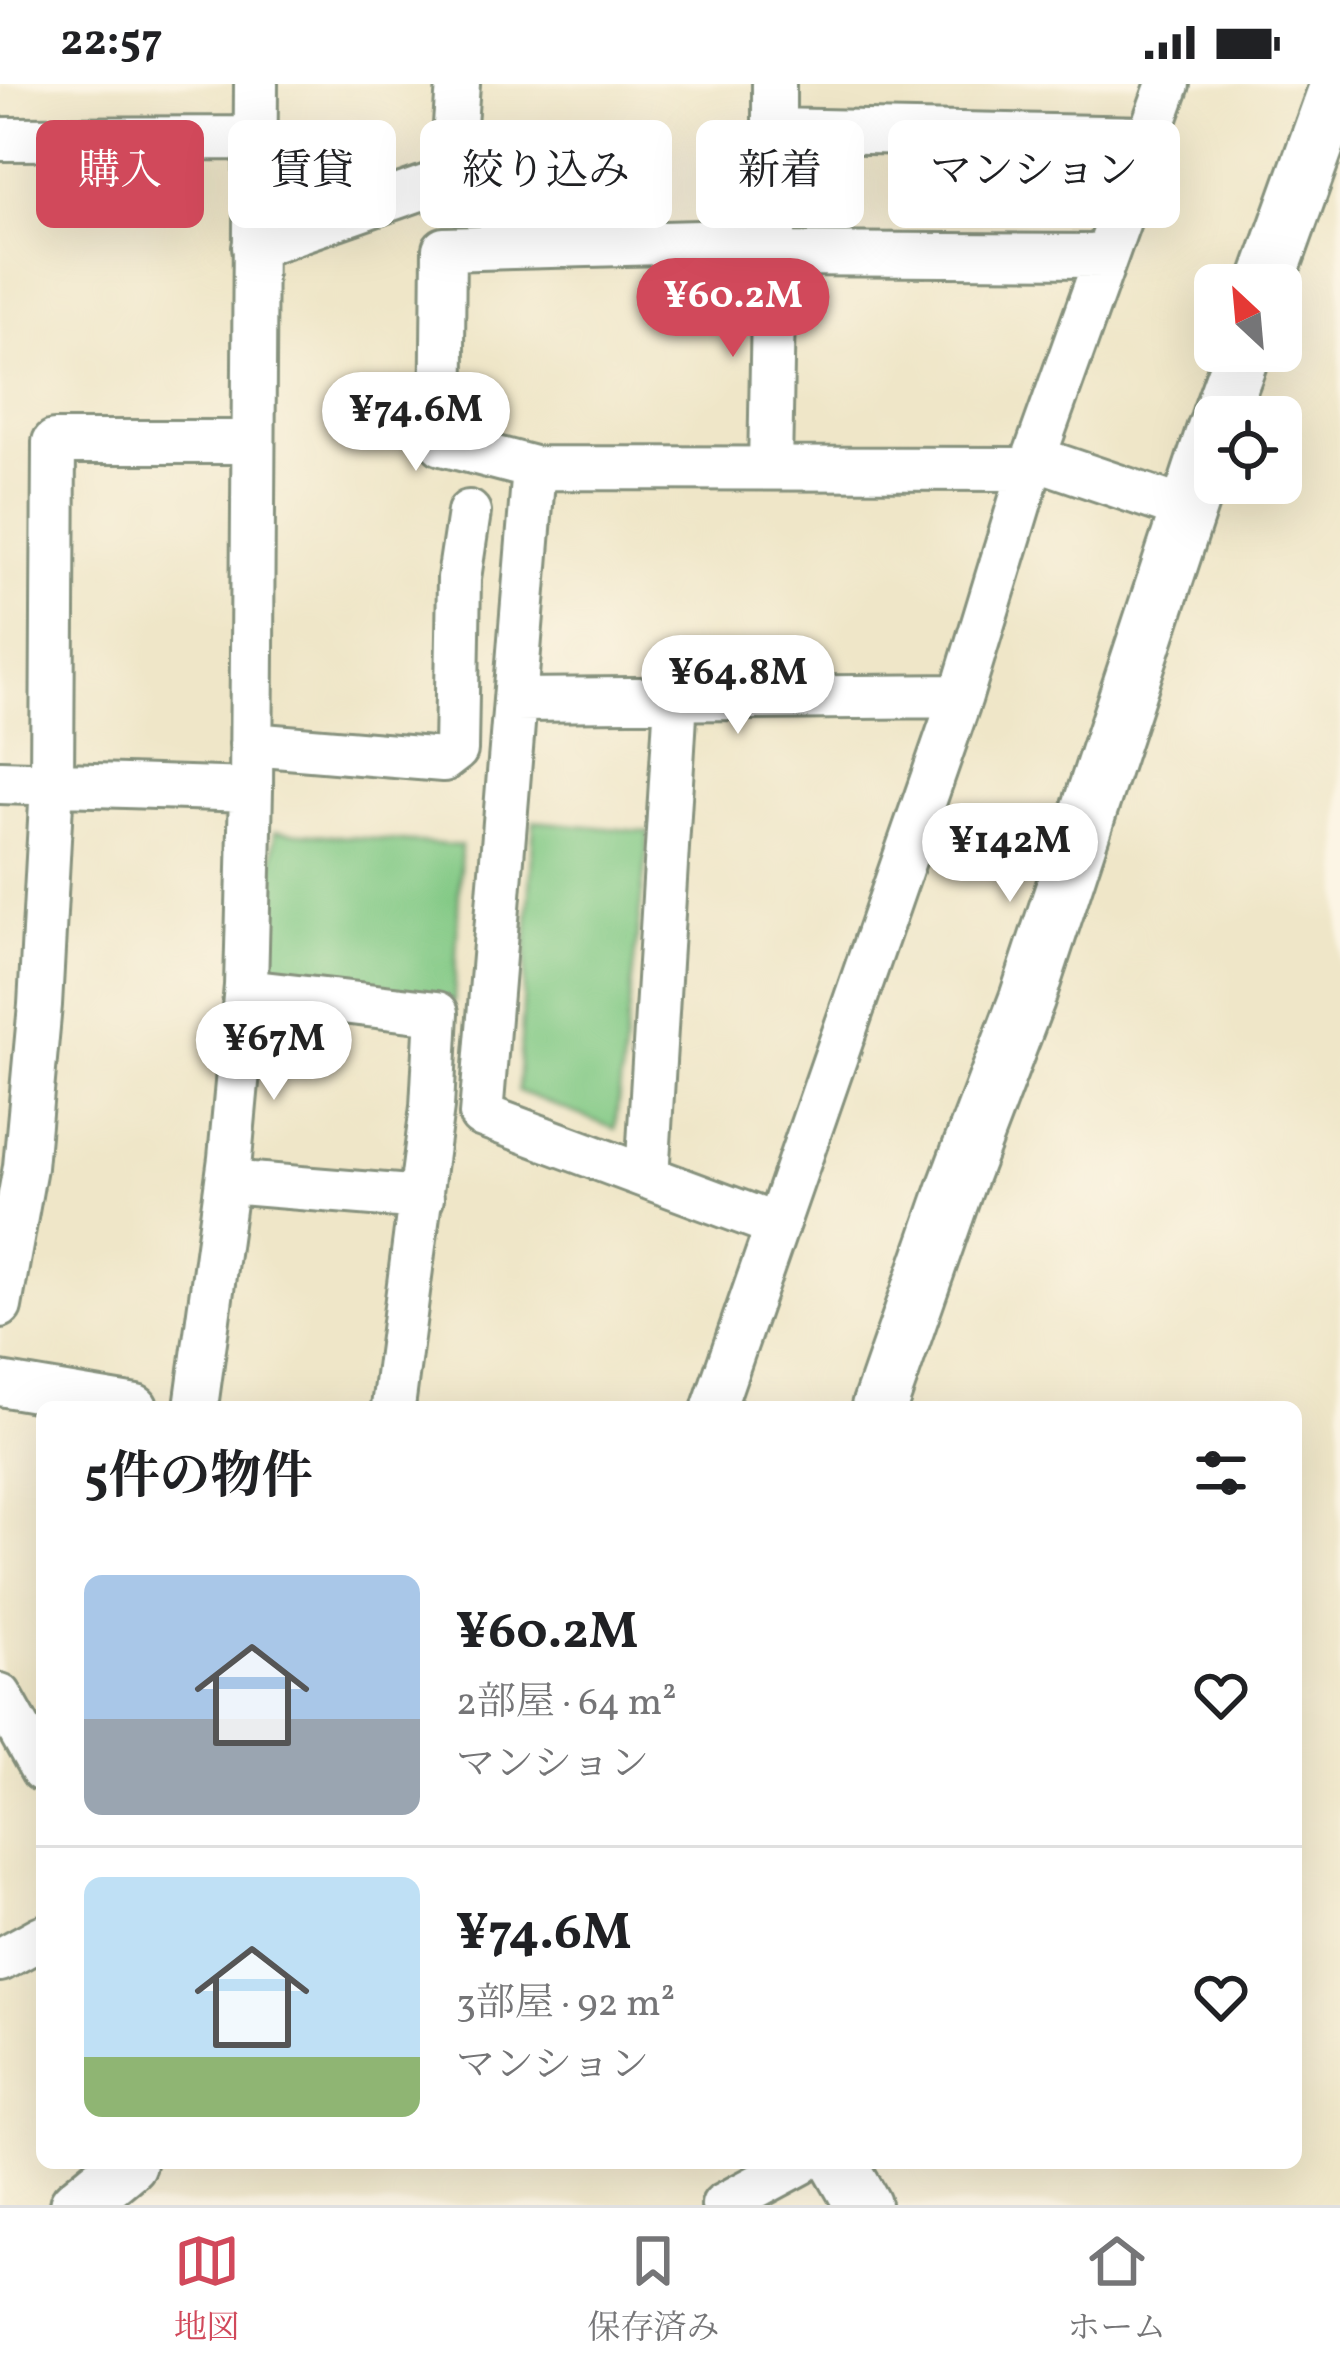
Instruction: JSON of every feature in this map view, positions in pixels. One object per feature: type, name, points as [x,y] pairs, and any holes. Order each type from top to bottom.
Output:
[{"type":"street","points":[[255,120],[256,84]]},
{"type":"street","points":[[254,247],[451,178],[458,84]]},
{"type":"street","points":[[774,84],[774,120]]},
{"type":"street","points":[[1155,120],[1168,84]]},
{"type":"street","points":[[1274,264],[1338,84]]},
{"type":"street","points":[[0,139],[228,138]]},
{"type":"street","points":[[197,1401],[246,991],[254,228]]},
{"type":"street","points":[[770,468],[774,228]]},
{"type":"street","points":[[716,1401],[961,696],[1033,464],[1116,228]]},
{"type":"street","points":[[1106,256],[774,247],[444,249],[442,444],[534,468],[1033,464],[1187,510]]},
{"type":"street","points":[[0,1306],[25,1167],[40,1005],[52,784],[54,442],[253,442]]},
{"type":"street","points":[[534,468],[481,1115],[776,1225]]},
{"type":"street","points":[[881,1401],[1027,999],[1194,490]]},
{"type":"street","points":[[251,744],[443,760],[456,749],[458,578],[469,512]]},
{"type":"street","points":[[515,700],[961,696]]},
{"type":"street","points":[[646,1177],[676,699]]},
{"type":"street","points":[[0,782],[251,790]]},
{"type":"street","points":[[246,991],[437,1013],[422,1198],[394,1401]]},
{"type":"street","points":[[226,1182],[422,1198]]},
{"type":"street","points":[[0,1384],[80,1401]]},
{"type":"street","points":[[0,1695],[36,1759]]},
{"type":"street","points":[[0,1960],[36,1939]]},
{"type":"street","points":[[77,2205],[121,2169]]},
{"type":"street","points":[[723,2205],[790,2169]]},
{"type":"street","points":[[842,2169],[862,2205]]},
{"type":"green space","points":[[534,821],[649,832],[615,1129],[518,1091]]},
{"type":"green space","points":[[275,831],[461,846],[454,1002],[266,977]]}]
